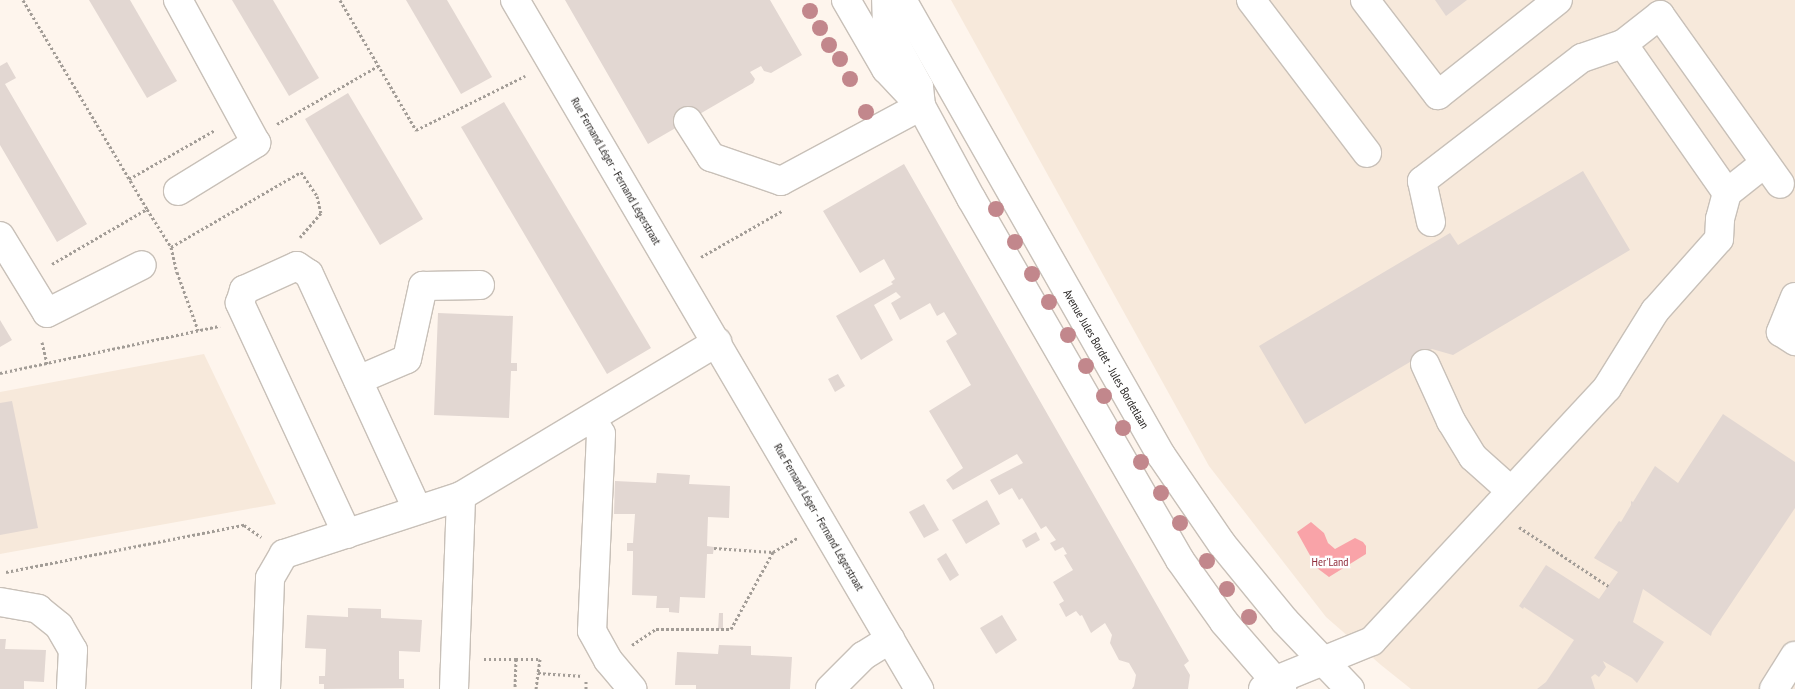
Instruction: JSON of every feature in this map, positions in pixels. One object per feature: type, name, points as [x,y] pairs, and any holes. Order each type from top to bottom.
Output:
[{"type":"street","points":[[178,0],[256,142],[178,191]]},
{"type":"street","name":"Rue Fernand Léger - Fernand Légerstraat","points":[[515,0],[919,689]]},
{"type":"street","points":[[846,0],[886,69],[921,106],[1005,258],[1180,560],[1273,686],[1324,661],[1372,641],[1607,388],[1655,310],[1719,239],[1720,219],[1727,193],[1623,44]]},
{"type":"street","points":[[886,0],[887,25],[919,87],[921,106]]},
{"type":"street","name":"Avenue Jules Bordet - Jules Bordetlaan","points":[[902,0],[1161,455],[1222,544],[1285,621],[1350,689]]},
{"type":"street","points":[[1251,0],[1367,153]]},
{"type":"street","points":[[1365,0],[1438,95],[1558,0]]},
{"type":"street","points":[[1431,222],[1422,182],[1582,58],[1623,44],[1660,15],[1773,173],[1727,193]]},
{"type":"street","points":[[688,121],[711,157],[781,182],[921,106]]},
{"type":"street","points":[[0,236],[24,280],[47,313],[142,265]]},
{"type":"street","points":[[347,534],[240,304],[244,290],[297,266],[309,274],[417,509]]},
{"type":"street","points":[[358,380],[408,359],[423,286],[480,285]]},
{"type":"street","points":[[1795,297],[1781,332],[1795,341]]},
{"type":"street","points":[[266,689],[270,578],[284,554],[461,496],[717,342]]},
{"type":"street","points":[[1425,364],[1451,421],[1473,457],[1511,491]]},
{"type":"street","points":[[592,418],[600,434],[592,631],[608,660],[632,689]]},
{"type":"street","points":[[454,689],[461,496]]},
{"type":"street","points":[[0,602],[38,609],[59,626],[73,650],[71,689]]},
{"type":"street","points":[[830,689],[863,656],[890,639]]},
{"type":"street","points":[[1774,689],[1795,656]]},
{"type":"path","points":[[23,0],[147,209],[172,247],[177,272],[198,330]]},
{"type":"path","points":[[340,0],[416,130],[516,80]]},
{"type":"path","points":[[276,124],[378,66]]},
{"type":"path","points":[[129,179],[241,115]]},
{"type":"path","points":[[172,247],[302,172],[316,196],[321,213],[296,242],[297,266]]},
{"type":"path","points":[[24,280],[147,209]]},
{"type":"path","points":[[676,272],[744,232]]},
{"type":"path","points":[[0,373],[248,321]]},
{"type":"path","points":[[42,341],[47,364]]},
{"type":"path","points":[[1494,510],[1608,586]]},
{"type":"path","points":[[608,660],[656,629],[730,629],[773,552],[822,522]]},
{"type":"path","points":[[0,574],[244,525],[284,554]]},
{"type":"path","points":[[714,548],[773,552]]},
{"type":"path","points":[[455,658],[540,659],[536,689]]},
{"type":"path","points":[[515,689],[516,659]]},
{"type":"path","points":[[538,673],[586,676]]},
{"type":"shaded area","points":[[951,0],[1795,0],[1795,689],[1411,689],[1381,665],[1326,617],[1209,466]]},
{"type":"shaded area","points":[[204,354],[276,504],[0,554],[0,392]]},
{"type":"green space","name":"Her'Land","points":[[1311,522],[1324,533],[1328,543],[1335,549],[1355,538],[1366,546],[1366,554],[1329,577],[1317,568],[1297,532]]},
{"type":"building","points":[[89,0],[130,0],[177,81],[147,98]]},
{"type":"building","points":[[232,0],[273,0],[319,78],[289,96]]},
{"type":"building","points":[[406,0],[447,0],[492,77],[461,94]]},
{"type":"building","points":[[565,0],[770,0],[802,55],[771,73],[764,71],[761,66],[750,72],[755,79],[753,83],[648,144]]},
{"type":"building","points":[[1435,0],[1467,0],[1446,16]]},
{"type":"building","points":[[7,62],[16,78],[5,84],[87,224],[57,242],[0,145],[0,66]]},
{"type":"building","points":[[348,93],[423,219],[380,245],[305,119]]},
{"type":"building","points":[[504,102],[651,348],[607,374],[461,127]]},
{"type":"building","points":[[904,164],[1189,661],[1184,665],[1190,675],[1188,689],[1132,689],[1136,675],[1129,663],[1119,660],[1110,643],[1112,635],[1105,623],[1091,633],[1082,615],[1080,616],[1076,611],[1066,617],[1059,604],[1064,601],[1053,582],[1073,570],[1064,555],[1067,554],[1063,547],[1055,551],[1050,543],[1056,540],[1046,526],[1041,529],[1022,498],[1019,500],[1012,488],[999,495],[990,480],[1023,463],[1017,454],[953,490],[946,480],[963,468],[929,411],[971,385],[946,341],[957,334],[944,312],[937,316],[930,303],[900,320],[891,303],[901,297],[896,292],[874,305],[893,340],[861,360],[836,316],[893,284],[891,282],[895,279],[884,259],[860,273],[823,211]]},
{"type":"building","points":[[1583,171],[1630,250],[1453,355],[1432,349],[1305,424],[1259,346],[1450,233],[1458,245]]},
{"type":"building","points":[[438,313],[513,316],[511,363],[517,363],[517,371],[511,371],[509,418],[434,415]]},
{"type":"building","points":[[0,320],[12,340],[0,347]]},
{"type":"building","points":[[838,374],[845,386],[835,392],[828,379]]},
{"type":"building","points":[[12,401],[38,528],[0,535],[0,403]]},
{"type":"building","points":[[1723,414],[1795,462],[1795,508],[1711,636],[1643,589],[1633,622],[1664,642],[1637,683],[1603,661],[1606,667],[1599,677],[1595,674],[1591,677],[1595,689],[1537,689],[1546,682],[1574,640],[1524,607],[1523,609],[1519,606],[1546,565],[1599,599],[1618,572],[1594,558],[1619,521],[1621,522],[1631,505],[1631,501],[1633,502],[1655,466],[1678,483]]},
{"type":"building","points":[[657,473],[690,475],[689,484],[730,486],[729,518],[708,517],[707,546],[714,547],[713,554],[707,554],[705,598],[680,597],[679,613],[669,612],[669,608],[656,608],[657,596],[632,595],[633,551],[627,551],[627,543],[633,543],[635,514],[614,514],[615,481],[656,483]]},
{"type":"building","points":[[987,500],[1000,524],[966,544],[952,520]]},
{"type":"building","points":[[924,504],[939,530],[924,538],[909,512]]},
{"type":"building","points":[[1036,532],[1040,540],[1026,548],[1022,540]]},
{"type":"building","points":[[946,553],[959,575],[950,581],[937,559]]},
{"type":"building","points":[[348,608],[381,609],[381,618],[422,620],[420,652],[399,651],[399,679],[404,679],[404,688],[324,689],[324,684],[319,684],[319,676],[325,676],[326,649],[305,648],[307,615],[348,617]]},
{"type":"building","points":[[719,613],[723,613],[723,629],[718,629]]},
{"type":"building","points":[[1002,615],[1017,640],[996,654],[980,628]]},
{"type":"building","points":[[0,639],[6,639],[5,649],[46,650],[44,682],[24,681],[24,689],[0,689]]},
{"type":"building","points":[[719,645],[751,646],[751,655],[792,657],[790,689],[696,689],[696,685],[675,685],[677,652],[718,654]]}]
